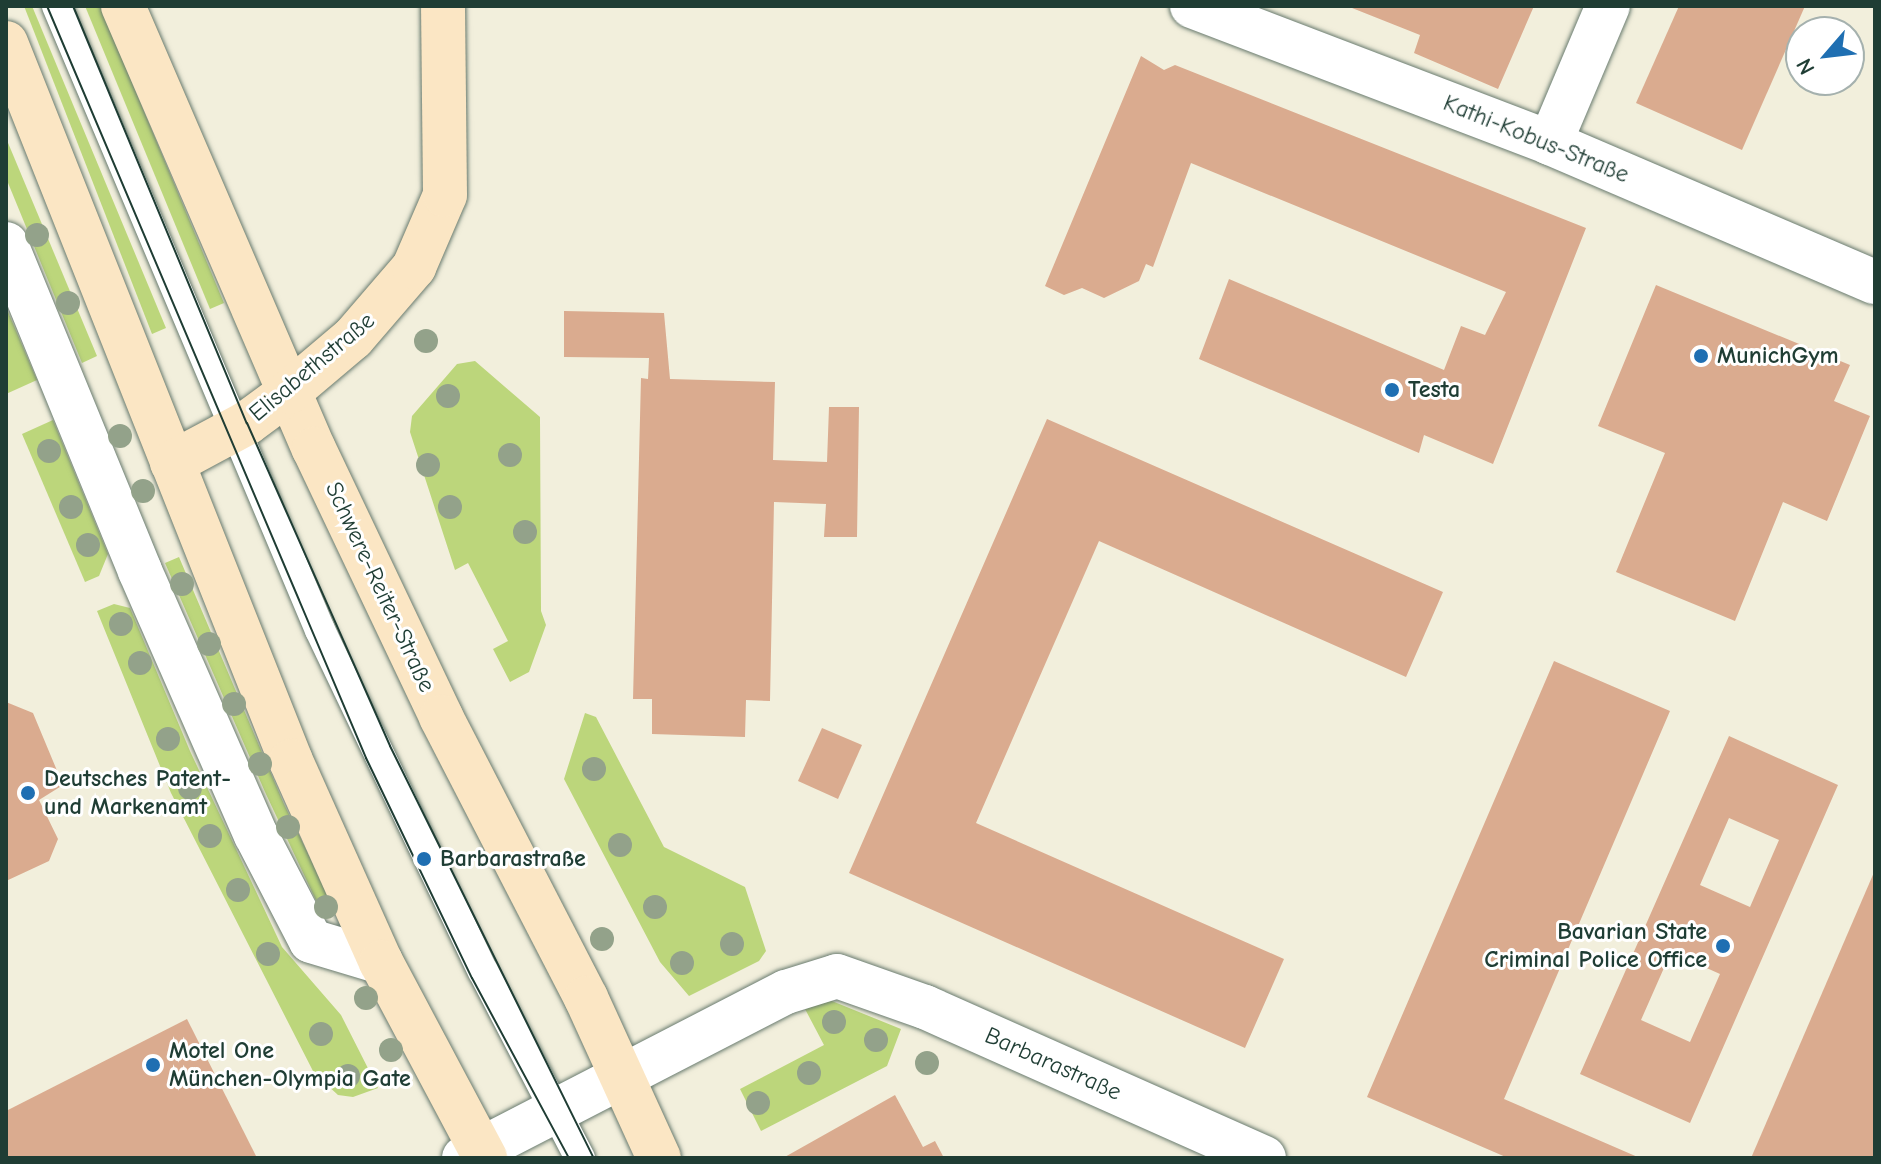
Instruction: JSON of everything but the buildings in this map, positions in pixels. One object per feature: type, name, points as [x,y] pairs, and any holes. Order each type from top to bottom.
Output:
[{"type":"main road","name":"Schwere-Reiter-Straße","points":[[123,6],[289,392],[441,717],[622,1076],[659,1158]]},
{"type":"main road","name":"Elisabethstraße","points":[[172,463],[236,430],[289,392],[353,338],[414,267],[445,195],[443,6]]},
{"type":"main road","points":[[6,43],[291,761],[381,962],[477,1155]]},
{"type":"street","name":"Kathi-Kobus-Straße","points":[[1192,6],[1550,143],[1875,282]]},
{"type":"street","points":[[1550,143],[1608,6]]},
{"type":"street","points":[[6,244],[140,571],[256,835],[311,941],[381,962]]},
{"type":"street","name":"Barbarastraße","points":[[477,1155],[555,1109],[786,992],[837,976],[925,1007],[1264,1158]]},
{"type":"lane","points":[[57,6],[320,630],[580,1158]]},
{"type":"green space","points":[[24,6],[32,6],[166,328],[152,334]]},
{"type":"green space","points":[[85,6],[100,6],[224,303],[210,309]]},
{"type":"green space","points":[[6,138],[97,356],[82,363],[6,178]]},
{"type":"green space","points":[[6,307],[37,380],[6,394]]},
{"type":"green space","points":[[475,361],[540,417],[541,611],[546,625],[529,672],[510,682],[493,649],[508,641],[468,563],[455,570],[410,432],[412,416],[457,364]]},
{"type":"green space","points":[[53,420],[108,554],[99,576],[85,582],[22,434]]},
{"type":"green space","points":[[179,557],[284,804],[333,905],[328,916],[321,911],[265,792],[165,563]]},
{"type":"green space","points":[[114,604],[130,608],[190,751],[282,947],[341,1015],[378,1088],[353,1097],[338,1095],[314,1073],[171,793],[97,611]]},
{"type":"green space","points":[[585,713],[596,717],[664,847],[745,887],[766,951],[759,961],[689,996],[660,962],[564,779]]},
{"type":"green space","points":[[827,999],[901,1029],[887,1066],[761,1131],[740,1089],[824,1045],[805,1009]]},
{"type":"tram line","points":[[47,6],[366,758],[472,978],[569,1158]]},
{"type":"tram line","points":[[73,6],[247,423],[390,746],[594,1158]]},
{"type":"place","name":"MunichGym","points":[[1701,356]]},
{"type":"place","name":"Testa","points":[[1392,390]]},
{"type":"place","name":"Deutsches Patent- und Markenamt","points":[[28,793]]},
{"type":"place","name":"Barbarastraße","points":[[424,859]]},
{"type":"place","name":"Bavarian State Criminal Police Office","points":[[1723,946]]},
{"type":"place","name":"Motel One München-Olympia Gate","points":[[153,1065]]}]
